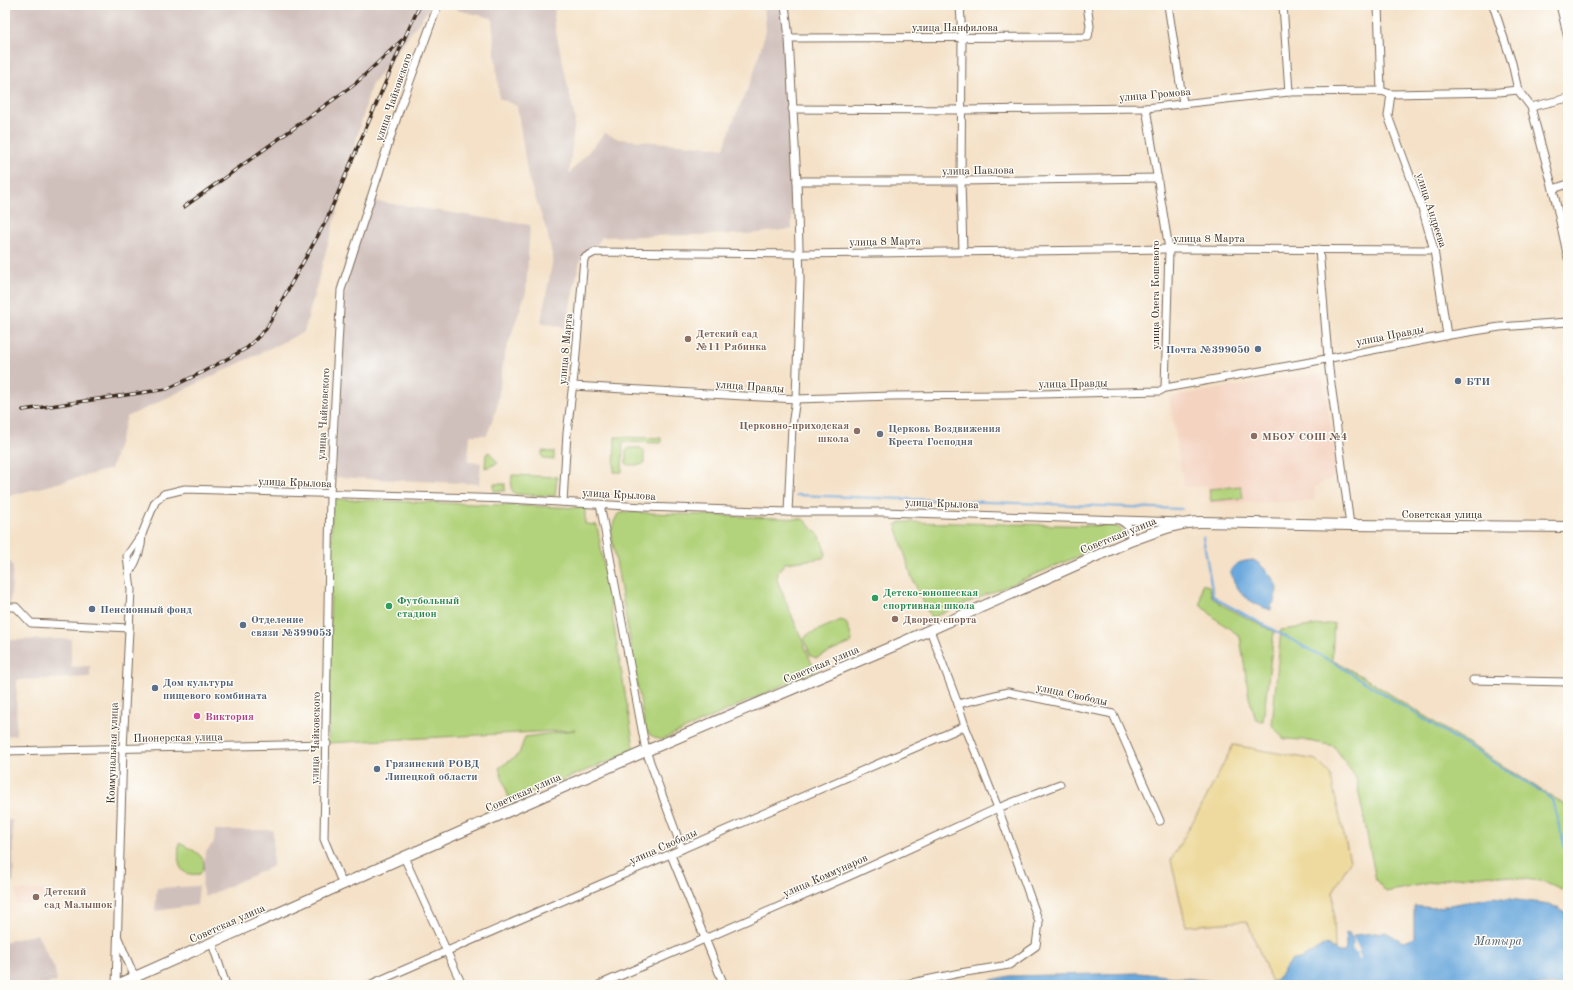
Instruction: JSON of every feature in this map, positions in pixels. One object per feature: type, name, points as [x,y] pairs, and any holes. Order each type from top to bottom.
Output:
[{"type":"main road","name":"Советская улица","points":[[116,985],[136,981],[212,942],[404,857],[646,751],[930,630],[1130,541],[1162,529],[1193,522],[1568,527]]},
{"type":"street","name":"улица Чайковского","points":[[343,885],[324,839],[327,744],[330,494],[341,290],[399,111],[438,5]]},
{"type":"street","points":[[785,5],[789,38],[800,254],[796,399],[792,426],[788,512]]},
{"type":"street","points":[[960,5],[963,110],[961,181],[963,251]]},
{"type":"street","name":"улица Панфилова","points":[[789,38],[1088,37],[1090,26],[1087,5]]},
{"type":"street","points":[[1168,5],[1183,103]]},
{"type":"street","points":[[1283,5],[1289,92]]},
{"type":"street","points":[[1378,5],[1381,91]]},
{"type":"street","points":[[1493,5],[1512,63],[1518,90],[1531,108],[1553,189],[1568,258]]},
{"type":"street","points":[[1560,5],[1568,38]]},
{"type":"street","name":"улица Громова","points":[[792,109],[963,110],[1146,108],[1289,92],[1381,91],[1391,94],[1499,92],[1518,90]]},
{"type":"street","name":"улица Андреева","points":[[1391,94],[1388,116],[1423,211],[1434,250],[1447,335]]},
{"type":"street","points":[[1531,108],[1568,98]]},
{"type":"street","name":"улица Олега Кошевого","points":[[1146,108],[1169,249],[1165,388]]},
{"type":"street","name":"улица Павлова","points":[[797,181],[961,181],[1158,178]]},
{"type":"street","points":[[1553,189],[1568,184]]},
{"type":"street","name":"улица 8 Марта","points":[[563,502],[566,433],[584,258],[588,254],[595,252],[800,254],[1169,249],[1434,250]]},
{"type":"street","points":[[1319,250],[1328,358],[1350,525]]},
{"type":"street","name":"улица Правды","points":[[572,386],[796,399],[1160,391],[1165,388],[1447,335],[1500,327],[1568,322]]},
{"type":"street","name":"улица Крылова","points":[[142,534],[155,502],[164,494],[185,489],[508,499],[788,512],[884,512],[1193,522]]},
{"type":"street","points":[[600,504],[646,751],[682,849]]},
{"type":"street","points":[[1119,520],[1127,524],[1130,529],[1130,541]]},
{"type":"street","name":"Коммунальная улица","points":[[116,985],[123,749],[131,590],[127,556],[142,534]]},
{"type":"street","name":"Коммунальная улица","points":[[130,573],[136,563],[142,547],[142,534]]},
{"type":"street","points":[[5,606],[16,607],[31,623],[129,628]]},
{"type":"street","points":[[902,985],[960,973],[1010,965],[1036,946],[1039,922],[998,808],[965,726],[930,630]]},
{"type":"street","points":[[1473,680],[1568,682]]},
{"type":"street","name":"улица Свободы","points":[[958,704],[1008,692],[1113,714],[1160,821]]},
{"type":"street","name":"улица Свободы","points":[[369,985],[448,952],[965,726]]},
{"type":"street","name":"Пионерская улица","points":[[5,751],[327,744]]},
{"type":"street","name":"улица Коммунаров","points":[[599,985],[856,873],[998,808],[1060,784]]},
{"type":"street","points":[[671,855],[724,985]]},
{"type":"street","points":[[404,857],[462,985]]},
{"type":"street","name":"Коммунальная улица","points":[[117,934],[136,981]]},
{"type":"street","points":[[212,942],[226,985]]},
{"type":"shaded area","points":[[5,5],[432,5],[371,86],[304,332],[127,417],[111,469],[5,497]]},
{"type":"shaded area","points":[[456,5],[555,5],[554,23],[575,119],[569,174],[605,133],[619,139],[724,148],[732,124],[753,76],[766,30],[764,5],[781,5],[788,76],[792,229],[750,234],[602,237],[589,256],[581,257],[565,328],[541,322],[553,259],[547,232],[528,177],[517,106],[499,98],[492,18],[457,10]]},
{"type":"shaded area","points":[[367,200],[530,225],[526,292],[504,356],[497,407],[487,435],[470,435],[468,462],[481,463],[479,484],[335,477],[342,305]]},
{"type":"shaded area","name":"МБОУ СОШ №4","points":[[1322,373],[1338,475],[1314,487],[1315,501],[1210,504],[1207,486],[1184,487],[1169,397]]},
{"type":"shaded area","points":[[5,554],[13,566],[10,604],[5,604]]},
{"type":"shaded area","points":[[71,639],[71,667],[90,666],[90,677],[17,680],[16,735],[5,736],[5,640]]},
{"type":"shaded area","points":[[5,820],[12,820],[14,882],[5,883]]},
{"type":"shaded area","points":[[215,830],[273,830],[273,866],[205,897],[202,888],[205,853],[214,842]]},
{"type":"shaded area","points":[[199,886],[197,905],[155,911],[157,888]]},
{"type":"shaded area","name":"Детский сад Малышок","points":[[16,890],[55,890],[55,904],[16,904]]},
{"type":"shaded area","points":[[37,934],[55,969],[57,982],[40,985],[5,985],[5,942]]},
{"type":"green space","points":[[615,437],[661,438],[661,443],[623,442],[622,472],[614,472]]},
{"type":"green space","points":[[629,448],[641,448],[644,451],[644,463],[641,465],[628,465],[626,463],[626,451]]},
{"type":"green space","points":[[542,451],[554,452],[554,460],[543,459]]},
{"type":"green space","points":[[489,452],[498,463],[485,468],[486,454]]},
{"type":"green space","points":[[512,475],[557,477],[555,496],[515,494],[511,488]]},
{"type":"green space","points":[[494,484],[505,484],[505,491],[494,491]]},
{"type":"green space","points":[[1241,486],[1243,498],[1211,501],[1209,489]]},
{"type":"green space","points":[[332,499],[585,508],[585,524],[597,525],[634,747],[627,754],[510,801],[499,768],[519,754],[525,737],[575,730],[328,743]]},
{"type":"green space","points":[[627,512],[803,519],[820,536],[826,554],[823,558],[785,563],[778,572],[777,580],[815,671],[661,740],[650,735],[645,728],[611,532],[618,514]]},
{"type":"green space","points":[[901,522],[1114,526],[1120,528],[1122,534],[1103,546],[931,618],[912,578],[896,525]]},
{"type":"green space","points":[[1202,584],[1209,586],[1212,597],[1222,605],[1274,632],[1263,721],[1256,720],[1249,697],[1240,636],[1217,620],[1200,604]]},
{"type":"green space","points":[[841,620],[846,622],[852,639],[851,643],[816,658],[811,656],[804,640],[807,635]]},
{"type":"green space","points":[[1334,623],[1332,660],[1363,677],[1568,807],[1568,892],[1546,882],[1496,875],[1458,877],[1386,892],[1376,880],[1356,778],[1334,746],[1303,740],[1284,739],[1272,725],[1281,630]]},
{"type":"green space","points":[[179,843],[199,854],[202,858],[204,863],[200,874],[186,873],[180,866],[178,856]]},
{"type":"sand","points":[[1233,745],[1316,760],[1330,774],[1350,861],[1333,892],[1336,972],[1273,985],[1247,921],[1186,926],[1171,860],[1205,800]]},
{"type":"water","points":[[1253,560],[1260,564],[1268,572],[1276,586],[1277,591],[1275,601],[1271,606],[1271,610],[1250,601],[1245,597],[1233,580],[1230,572],[1237,564]]},
{"type":"water","name":"Матыра","points":[[1493,897],[1550,904],[1568,914],[1568,985],[1269,985],[1279,977],[1290,961],[1303,958],[1323,945],[1329,946],[1331,949],[1334,948],[1338,952],[1345,952],[1346,933],[1349,933],[1352,938],[1354,938],[1354,935],[1386,932],[1403,942],[1414,938],[1414,906],[1434,908]]},
{"type":"water","points":[[1139,973],[1230,983],[1269,985],[968,985],[1010,976]]},
{"type":"pier","points":[[1353,937],[1360,951],[1358,952],[1360,959],[1358,959],[1356,954],[1358,953],[1357,952],[1354,953],[1352,946],[1354,945]]},
{"type":"waterway","points":[[796,495],[1182,509]]},
{"type":"waterway","points":[[1203,537],[1213,595],[1218,600],[1336,664],[1546,795],[1552,800],[1568,859]]},
{"type":"railway","points":[[23,410],[167,389],[203,372],[247,348],[266,329],[326,221],[420,5]]},
{"type":"railway","points":[[184,207],[355,84],[402,40]]},
{"type":"place","name":"Детский сад №11 Рябинка","points":[[688,339]]},
{"type":"place","name":"Почта №399050","points":[[1258,349]]},
{"type":"place","name":"БТИ","points":[[1458,381]]},
{"type":"place","name":"Церковно-приходская школа","points":[[857,431]]},
{"type":"place","name":"Церковь Воздвижения Креста Господня","points":[[880,434]]},
{"type":"place","name":"МБОУ СОШ №4","points":[[1254,436]]},
{"type":"place","name":"Детско-юношеская спортивная школа","points":[[875,598]]},
{"type":"place","name":"Футбольный стадион","points":[[389,606]]},
{"type":"place","name":"Пенсионный фонд","points":[[92,609]]},
{"type":"place","name":"Дворец спорта","points":[[895,619]]},
{"type":"place","name":"Отделение связи №399053","points":[[243,625]]},
{"type":"place","name":"Дом культуры пищевого комбината","points":[[155,688]]},
{"type":"place","name":"Виктория","points":[[197,716]]},
{"type":"place","name":"Грязинский РОВД Липецкой области","points":[[377,769]]},
{"type":"place","name":"Детский сад Малышок","points":[[36,897]]}]
